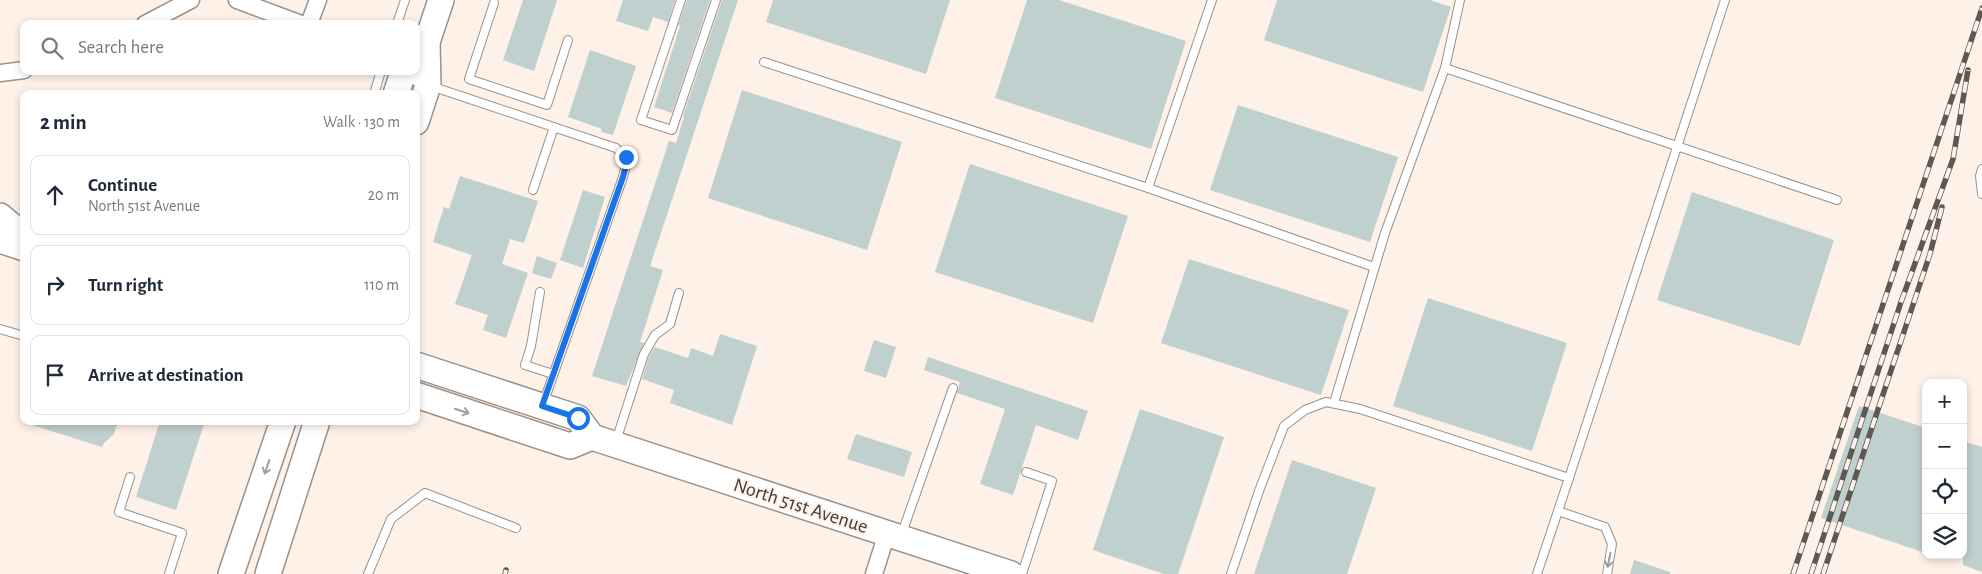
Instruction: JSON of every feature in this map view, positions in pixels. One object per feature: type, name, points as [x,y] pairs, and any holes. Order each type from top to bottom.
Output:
[{"type":"main road","points":[[420,40],[441,0]]},
{"type":"main road","points":[[414,75],[428,85],[420,110]]},
{"type":"main road","points":[[0,216],[20,233]]},
{"type":"main road","points":[[0,240],[20,247]]},
{"type":"main road","points":[[420,366],[578,418],[592,437],[570,446],[420,396]]},
{"type":"main road","points":[[231,574],[282,425]]},
{"type":"main road","points":[[268,574],[317,425]]},
{"type":"main road","name":"North 51st Avenue","points":[[592,437],[1011,574]]},
{"type":"street","points":[[153,20],[191,0]]},
{"type":"street","points":[[237,0],[290,20]]},
{"type":"street","points":[[310,20],[318,0]]},
{"type":"street","points":[[0,73],[20,70]]},
{"type":"street","points":[[874,574],[894,535]]},
{"type":"lane","points":[[398,20],[405,0]]},
{"type":"lane","points":[[681,0],[641,120],[672,130],[716,0]]},
{"type":"lane","points":[[1148,188],[1212,0]]},
{"type":"lane","points":[[1334,403],[1374,267],[1445,68],[1460,0]]},
{"type":"lane","points":[[1537,574],[1725,0]]},
{"type":"lane","points":[[494,3],[469,79],[547,105],[568,40]]},
{"type":"lane","points":[[764,62],[1148,188],[1374,267]]},
{"type":"lane","points":[[1445,68],[1837,200]]},
{"type":"lane","points":[[379,90],[398,75]]},
{"type":"lane","points":[[414,75],[428,85],[616,148],[626,157],[626,165],[542,406]]},
{"type":"lane","points":[[533,190],[554,127]]},
{"type":"lane","points":[[1982,168],[1980,176],[1982,194]]},
{"type":"lane","points":[[540,292],[531,346],[525,365],[553,374]]},
{"type":"lane","points":[[615,445],[644,354],[655,335],[670,324],[680,293]]},
{"type":"lane","points":[[0,329],[20,335]]},
{"type":"lane","points":[[894,535],[953,388]]},
{"type":"lane","points":[[1231,574],[1259,491],[1284,426],[1305,410],[1326,402],[1360,409],[1569,478]]},
{"type":"lane","points":[[1022,574],[1052,481],[1026,472]]},
{"type":"lane","points":[[130,477],[119,512],[182,533],[169,574]]},
{"type":"lane","points":[[368,574],[391,519],[425,493],[516,528]]},
{"type":"lane","points":[[1558,511],[1604,527],[1612,544],[1607,574]]},
{"type":"building","points":[[523,0],[557,0],[534,71],[503,60]]},
{"type":"building","points":[[623,0],[675,0],[668,22],[653,17],[648,31],[616,21]]},
{"type":"building","points":[[687,0],[710,0],[672,113],[654,107]]},
{"type":"building","points":[[722,0],[738,0],[650,266],[663,270],[640,342],[644,343],[626,386],[592,376],[669,141],[676,143],[683,116]]},
{"type":"building","points":[[773,0],[950,0],[926,74],[766,22]]},
{"type":"building","points":[[1027,0],[1059,0],[1186,41],[1151,149],[995,98]]},
{"type":"building","points":[[1277,0],[1430,0],[1451,7],[1423,92],[1264,40]]},
{"type":"building","points":[[590,50],[636,66],[613,135],[601,132],[602,129],[568,117]]},
{"type":"building","points":[[742,90],[902,142],[867,250],[708,198]]},
{"type":"building","points":[[1238,105],[1398,157],[1370,242],[1210,190]]},
{"type":"building","points":[[970,164],[1128,216],[1093,323],[935,272]]},
{"type":"building","points":[[460,176],[538,201],[524,243],[510,239],[502,264],[528,273],[506,338],[483,330],[488,315],[455,304],[472,255],[433,242],[444,207],[449,209]]},
{"type":"building","points":[[583,190],[605,197],[583,268],[560,260]]},
{"type":"building","points":[[1692,192],[1834,240],[1800,346],[1657,300]]},
{"type":"building","points":[[537,256],[557,263],[551,279],[532,273]]},
{"type":"building","points":[[1189,259],[1349,310],[1321,395],[1161,343]]},
{"type":"building","points":[[1428,298],[1567,343],[1532,451],[1393,406]]},
{"type":"building","points":[[720,334],[757,346],[732,425],[670,403],[674,390],[642,379],[649,356],[655,347],[688,358],[691,348],[713,356]]},
{"type":"building","points":[[874,340],[896,347],[886,378],[864,371]]},
{"type":"building","points":[[928,357],[1088,411],[1078,440],[1036,425],[1013,495],[980,484],[1005,409],[957,393],[960,382],[924,370]]},
{"type":"building","points":[[1859,406],[1922,427],[1922,552],[1821,518]]},
{"type":"building","points":[[1140,409],[1224,437],[1178,574],[1164,574],[1093,550]]},
{"type":"building","points":[[32,425],[117,425],[114,434],[102,447]]},
{"type":"building","points":[[159,425],[204,425],[176,510],[136,497]]},
{"type":"building","points":[[856,434],[912,452],[904,477],[847,459]]},
{"type":"building","points":[[1967,442],[1982,447],[1982,572],[1963,565],[1963,559],[1967,559]]},
{"type":"building","points":[[1292,460],[1376,488],[1347,574],[1254,574]]},
{"type":"building","points":[[1634,560],[1670,572],[1670,574],[1630,574]]},
{"type":"railway","points":[[1793,574],[1982,8]]},
{"type":"railway","points":[[1811,574],[1901,302],[1953,159],[1968,70]]},
{"type":"railway","points":[[1823,574],[1930,254],[1942,207]]},
{"type":"railway","points":[[505,574],[506,570]]},
{"type":"route","points":[[578,418],[542,406],[623,177],[626,157]]}]
